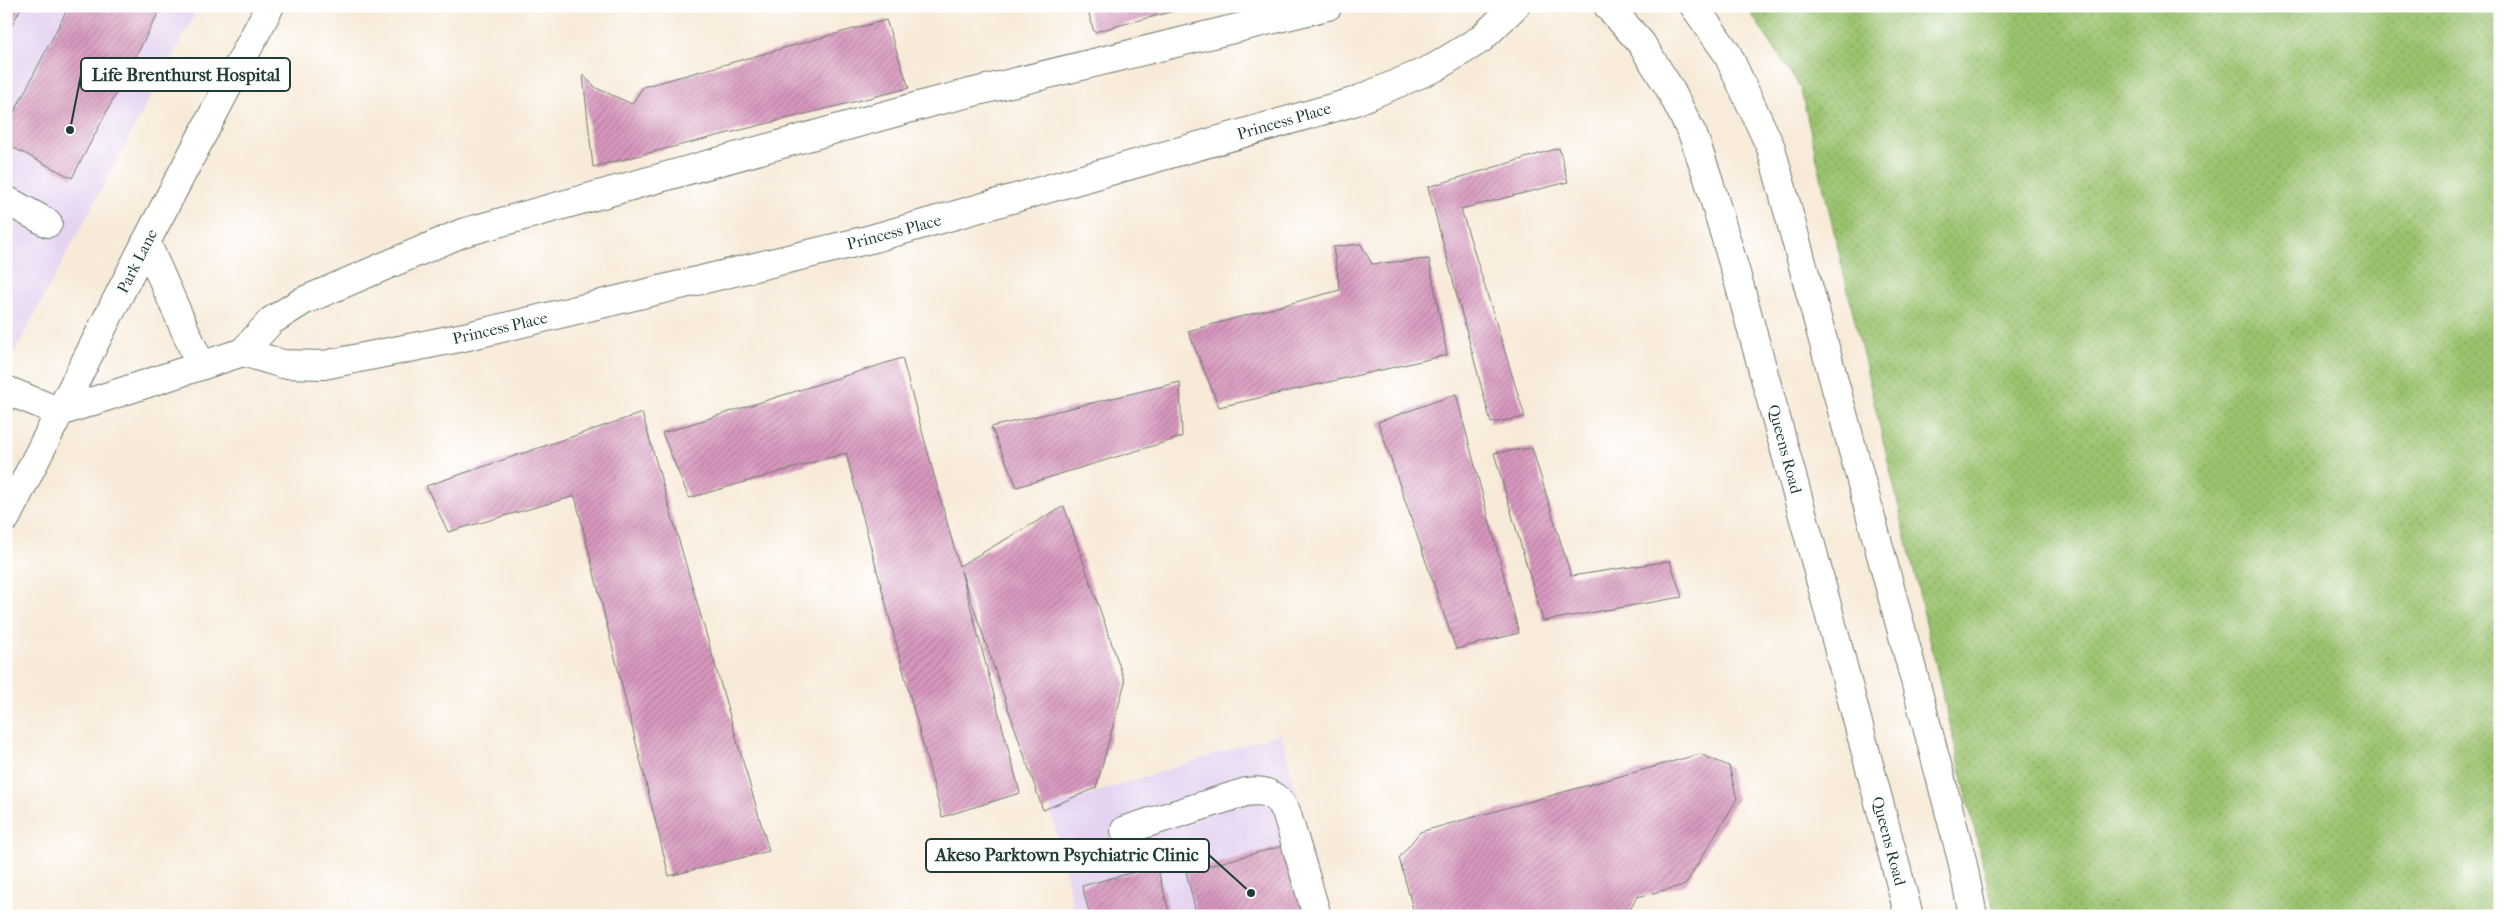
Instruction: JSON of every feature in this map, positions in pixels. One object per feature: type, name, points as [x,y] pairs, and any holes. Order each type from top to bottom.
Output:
[{"type":"street","name":"Park Lane","points":[[6,518],[146,242],[270,6]]},
{"type":"street","points":[[6,390],[60,412],[243,352],[271,321],[302,301],[462,233],[933,102],[1328,6]]},
{"type":"street","name":"Princess Place","points":[[243,352],[284,364],[324,365],[464,337],[871,239],[1353,102],[1434,68],[1481,39],[1516,6]]},
{"type":"street","name":"Queens Road","points":[[1608,6],[1641,43],[1670,89],[1692,135],[1708,178],[1740,286],[1808,535],[1909,916]]},
{"type":"street","points":[[1694,6],[1727,53],[1750,98],[1771,148],[1909,658],[1962,860],[1973,916]]},
{"type":"street","points":[[6,200],[48,223]]},
{"type":"street","points":[[146,242],[201,366]]},
{"type":"street","points":[[1125,830],[1246,792],[1257,790],[1268,792],[1278,798],[1286,811],[1317,916]]},
{"type":"shaded area","points":[[6,6],[199,6],[6,368]]},
{"type":"shaded area","points":[[1281,733],[1328,916],[1076,916],[1050,807]]},
{"type":"green space","points":[[1746,6],[2500,6],[2500,916],[1995,916],[1800,87]]},
{"type":"building","points":[[6,6],[22,6],[6,36]]},
{"type":"building","points":[[69,6],[162,6],[72,178],[6,144],[6,128]]},
{"type":"building","points":[[1087,6],[1190,6],[1190,7],[1094,32]]},
{"type":"building","points":[[886,20],[909,88],[593,167],[583,75],[596,88],[632,104],[643,87]]},
{"type":"building","points":[[1559,148],[1568,182],[1461,209],[1525,417],[1491,423],[1428,187]]},
{"type":"building","points":[[1361,244],[1372,264],[1429,259],[1447,355],[1219,407],[1188,331],[1340,290],[1333,247]]},
{"type":"building","points":[[902,358],[959,566],[1064,506],[1125,682],[1096,788],[1043,810],[961,571],[1020,793],[942,817],[846,453],[689,498],[662,433]]},
{"type":"building","points":[[1180,382],[1182,437],[1017,487],[991,427]]},
{"type":"building","points":[[1456,394],[1519,633],[1456,649],[1378,422]]},
{"type":"building","points":[[642,413],[769,851],[669,876],[575,496],[448,532],[426,486]]},
{"type":"building","points":[[1532,448],[1571,576],[1670,561],[1682,597],[1543,621],[1494,453]]},
{"type":"building","points":[[1700,754],[1729,766],[1737,799],[1685,885],[1637,897],[1631,908],[1633,916],[1415,916],[1399,858],[1420,832]]},
{"type":"building","points":[[1297,842],[1317,916],[1197,916],[1186,872]]},
{"type":"building","points":[[1157,866],[1170,916],[1090,916],[1082,886]]},
{"type":"place","name":"Life Brenthurst Hospital","points":[[70,130]]},
{"type":"place","name":"Akeso Parktown Psychiatric Clinic","points":[[1251,893]]}]
